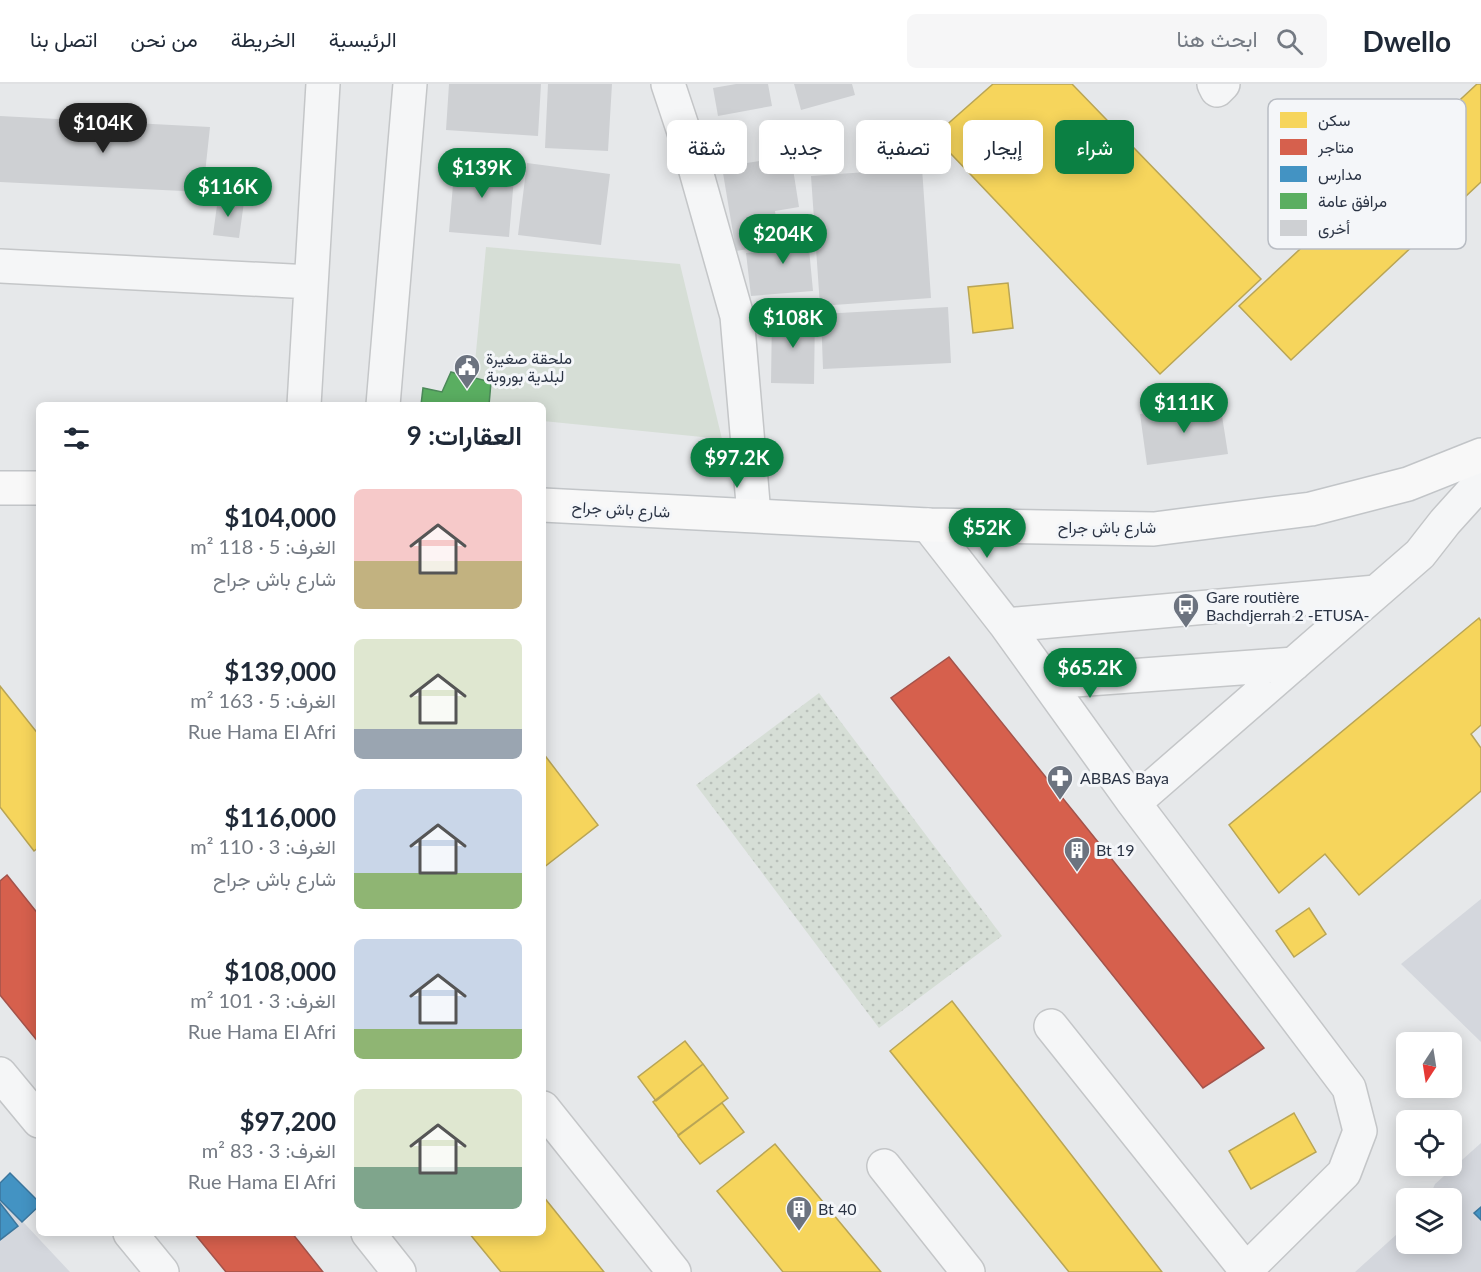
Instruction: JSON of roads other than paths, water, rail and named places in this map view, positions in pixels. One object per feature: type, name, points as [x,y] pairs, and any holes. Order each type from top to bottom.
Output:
[{"type":"main road","name":"شارع باش جراح","points":[[546,505],[928,525],[1154,529],[1311,509],[1408,484],[1481,455]]},
{"type":"main road","points":[[0,488],[36,488]]},
{"type":"street","points":[[304,402],[323,84]]},
{"type":"street","points":[[383,402],[410,84]]},
{"type":"street","points":[[668,84],[690,150],[737,316],[754,515]]},
{"type":"street","points":[[1214,84],[1217,90],[1223,84]]},
{"type":"street","points":[[0,266],[311,282]]},
{"type":"street","points":[[1134,803],[1420,554],[1444,522],[1481,482]]},
{"type":"street","points":[[928,525],[1006,625],[1134,803],[1349,1088],[1360,1131],[1344,1173],[1245,1271],[1051,1026]]},
{"type":"street","points":[[1006,625],[1376,592]]},
{"type":"street","points":[[1047,682],[1294,664]]},
{"type":"street","points":[[0,1074],[36,1117]]},
{"type":"street","points":[[546,1112],[674,1272]]},
{"type":"street","points":[[884,1166],[968,1272]]},
{"type":"street","points":[[132,1236],[162,1272]]},
{"type":"street","points":[[370,1236],[399,1272]]},
{"type":"place","name":"ملحقة صغيرة لبلدية بوروبة","points":[[467,390]]},
{"type":"place","name":"Gare routière Bachdjerrah 2 -ETUSA-","points":[[1186,629]]},
{"type":"place","name":"ABBAS Baya","points":[[1060,801]]},
{"type":"place","name":"Bt 19","points":[[1077,873]]},
{"type":"place","name":"Bt 40","points":[[799,1232]]}]
